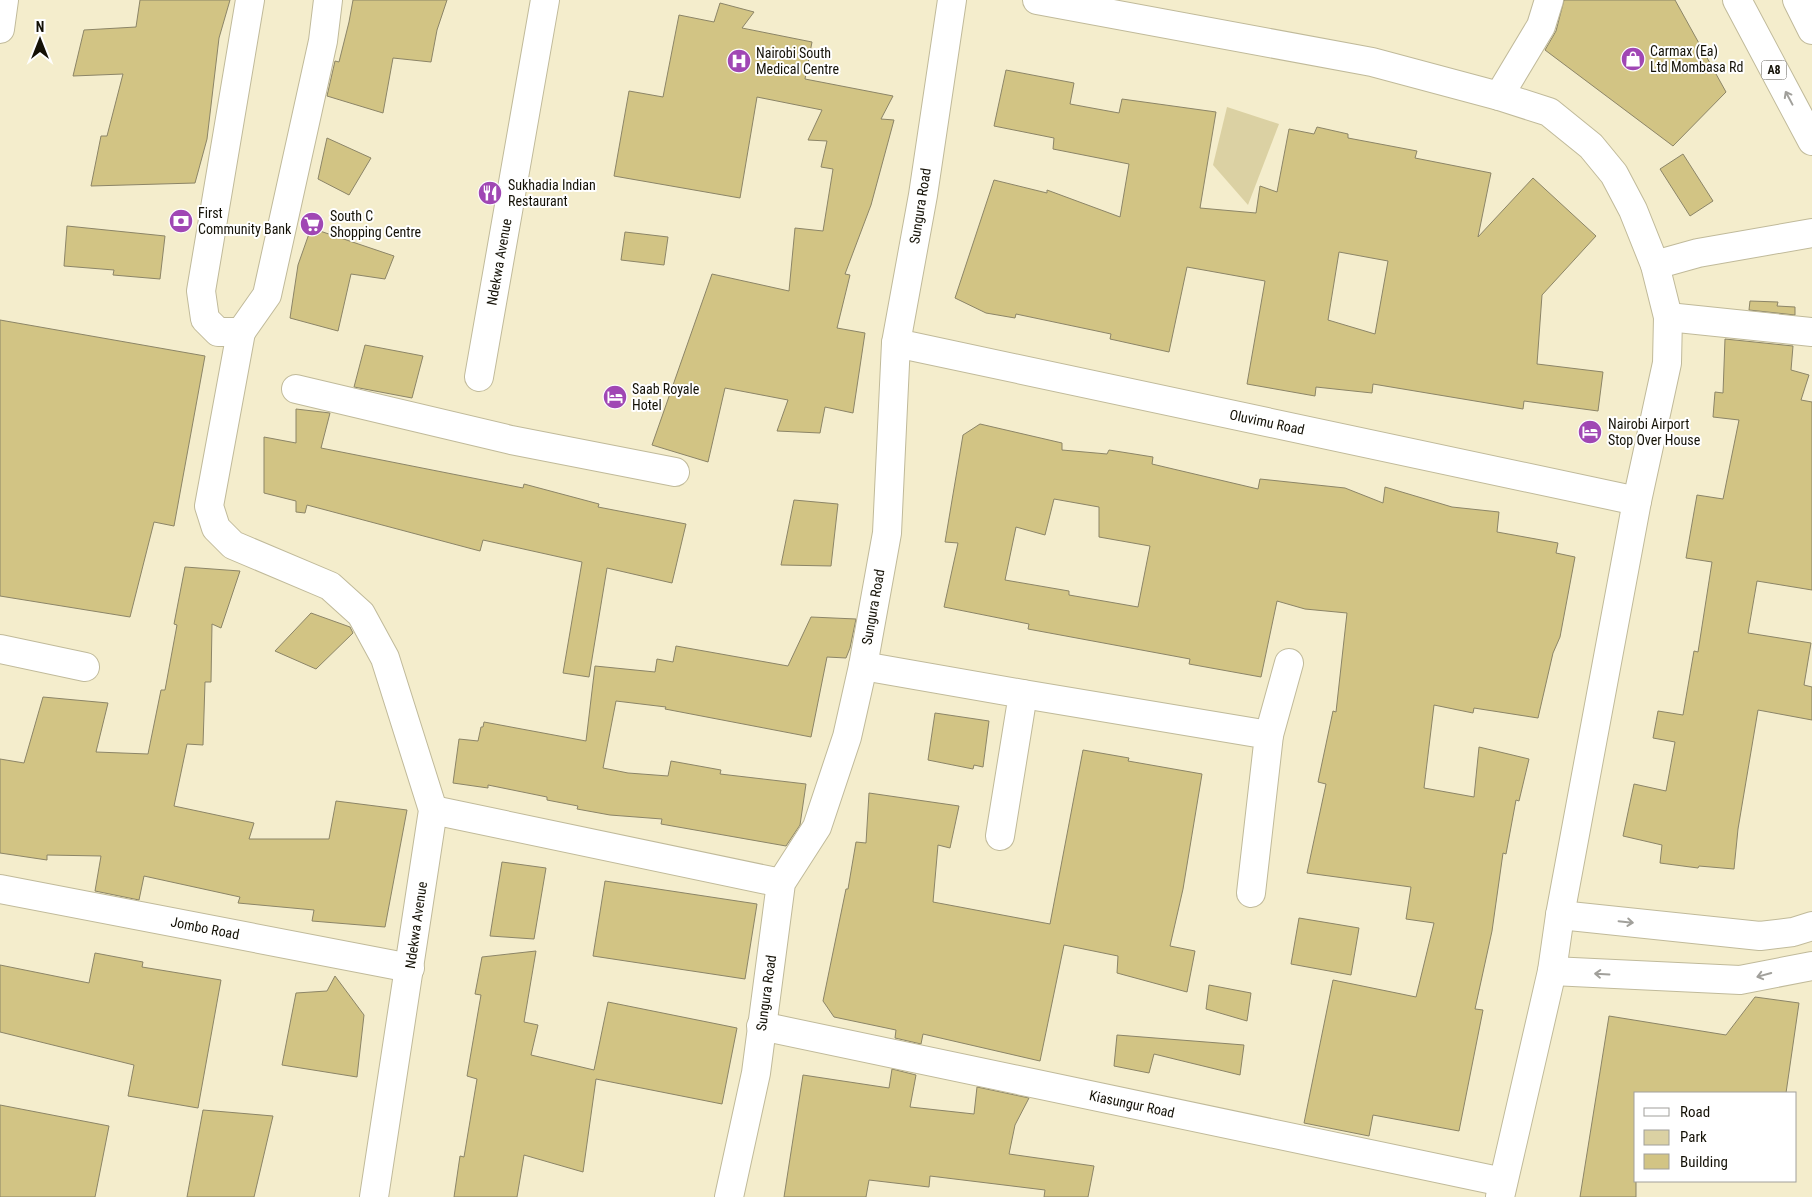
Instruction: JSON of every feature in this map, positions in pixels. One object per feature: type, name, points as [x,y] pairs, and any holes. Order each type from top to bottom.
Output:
[{"type":"main road","points":[[0,29],[4,0]]},
{"type":"main road","points":[[250,0],[201,291],[205,319],[218,332],[241,332],[267,295],[323,41],[328,0]]},
{"type":"main road","name":"Ndekwa Avenue","points":[[479,377],[546,0]]},
{"type":"main road","name":"Sungura Road","points":[[729,1197],[756,1073],[781,883],[817,827],[847,737],[863,666],[887,533],[896,343],[923,195],[952,0]]},
{"type":"main road","points":[[1037,0],[1133,8],[1372,62],[1499,96],[1548,112],[1591,146],[1614,174],[1633,210],[1655,265],[1668,317],[1667,363],[1637,501],[1560,915],[1552,971],[1502,1190]]},
{"type":"main road","points":[[1499,96],[1541,26],[1549,0]]},
{"type":"main road","name":"A8","points":[[1737,0],[1812,141]]},
{"type":"main road","points":[[1797,0],[1812,30]]},
{"type":"main road","points":[[1655,265],[1698,253],[1812,233]]},
{"type":"main road","points":[[1668,317],[1812,332]]},
{"type":"main road","name":"Ndekwa Avenue","points":[[241,332],[209,506],[216,528],[233,545],[330,586],[361,614],[385,658],[433,810],[374,1197]]},
{"type":"main road","name":"Oluvimu Road","points":[[896,343],[1637,501]]},
{"type":"main road","points":[[296,389],[511,440],[675,472]]},
{"type":"main road","points":[[0,649],[85,668]]},
{"type":"main road","points":[[1251,893],[1269,735],[1289,663]]},
{"type":"main road","points":[[863,666],[1269,735]]},
{"type":"main road","points":[[1000,836],[1023,694]]},
{"type":"main road","points":[[433,810],[781,883]]},
{"type":"main road","name":"Jombo Road","points":[[0,888],[410,968]]},
{"type":"main road","points":[[1560,915],[1760,936],[1793,932],[1812,927]]},
{"type":"main road","points":[[1812,927],[1808,941],[1812,955]]},
{"type":"main road","points":[[1552,971],[1740,980],[1812,966]]},
{"type":"main road","name":"Kiasungur Road","points":[[761,1026],[1502,1190]]},
{"type":"green space","points":[[1227,107],[1279,124],[1248,205],[1213,165]]},
{"type":"building","points":[[140,0],[230,0],[219,38],[207,139],[195,183],[91,186],[101,136],[107,136],[123,74],[73,76],[84,30],[136,27]]},
{"type":"building","points":[[353,0],[447,0],[437,30],[431,62],[393,58],[383,113],[327,96],[335,61],[339,62]]},
{"type":"building","name":"Carmax (Ea) Ltd Mombasa Rd","points":[[1564,0],[1675,0],[1726,92],[1673,146],[1545,50],[1556,31]]},
{"type":"building","points":[[720,3],[754,12],[742,28],[812,42],[805,79],[893,96],[881,119],[894,120],[871,205],[845,274],[850,275],[837,328],[865,333],[853,413],[825,407],[820,433],[777,431],[788,400],[725,388],[708,462],[652,445],[712,274],[789,291],[795,228],[823,231],[833,169],[821,167],[827,141],[808,140],[822,110],[757,97],[740,198],[614,176],[629,91],[663,97],[679,15],[714,22]]},
{"type":"building","points":[[1006,70],[1074,83],[1070,104],[1119,113],[1122,99],[1216,112],[1200,208],[1256,213],[1260,186],[1277,192],[1289,129],[1314,134],[1317,127],[1348,134],[1348,138],[1417,151],[1415,158],[1491,173],[1478,237],[1533,178],[1596,236],[1542,295],[1537,364],[1603,372],[1598,411],[1524,401],[1523,409],[1373,384],[1372,393],[1316,387],[1315,396],[1247,384],[1265,281],[1187,267],[1169,352],[1110,339],[1111,334],[1016,314],[1015,318],[986,313],[955,298],[994,180],[1047,193],[1047,190],[1120,217],[1129,164],[1053,149],[1054,138],[994,126]],"holes":[[[1339,252],[1388,261],[1375,334],[1328,320]]]},
{"type":"building","points":[[327,138],[371,158],[349,195],[318,179]]},
{"type":"building","points":[[1683,154],[1713,201],[1690,216],[1660,169]]},
{"type":"building","points":[[67,226],[165,236],[160,279],[113,275],[114,270],[64,266]]},
{"type":"building","points":[[311,228],[394,256],[385,279],[351,274],[338,331],[290,318],[298,265]]},
{"type":"building","points":[[625,232],[668,237],[664,265],[621,260]]},
{"type":"building","points":[[1750,301],[1778,302],[1777,306],[1795,307],[1795,315],[1749,310]]},
{"type":"building","points":[[0,320],[205,356],[174,526],[154,522],[130,617],[0,596]]},
{"type":"building","points":[[1725,339],[1793,346],[1791,370],[1809,375],[1801,400],[1812,402],[1812,590],[1757,581],[1748,633],[1811,643],[1804,685],[1812,687],[1812,720],[1758,710],[1738,829],[1734,869],[1699,866],[1698,868],[1660,863],[1662,845],[1623,836],[1634,784],[1666,791],[1675,742],[1653,738],[1658,711],[1683,715],[1694,651],[1698,652],[1712,562],[1686,558],[1697,495],[1723,499],[1739,420],[1713,417],[1715,392],[1723,393]]},
{"type":"building","points":[[365,345],[423,356],[412,398],[354,387]]},
{"type":"building","points":[[296,409],[330,413],[321,448],[523,488],[524,484],[599,504],[598,507],[686,524],[672,583],[607,568],[589,677],[563,673],[582,562],[483,540],[480,551],[307,505],[305,513],[296,512],[296,501],[264,493],[264,437],[296,443]]},
{"type":"building","points":[[980,424],[1062,443],[1062,450],[1107,454],[1109,450],[1153,457],[1152,464],[1258,489],[1260,479],[1345,488],[1383,503],[1385,487],[1452,507],[1499,512],[1497,532],[1558,543],[1556,553],[1575,557],[1560,637],[1553,653],[1538,718],[1474,708],[1473,713],[1434,705],[1424,788],[1474,797],[1479,747],[1529,759],[1519,801],[1516,800],[1506,854],[1503,853],[1492,931],[1475,1009],[1483,1010],[1459,1131],[1373,1115],[1369,1136],[1304,1123],[1333,980],[1416,997],[1434,923],[1406,919],[1411,887],[1307,873],[1326,784],[1318,782],[1333,711],[1336,712],[1347,613],[1305,609],[1277,601],[1261,677],[1189,664],[1190,659],[1028,629],[1029,624],[944,607],[958,543],[945,542],[963,435]],"holes":[[[1054,499],[1099,507],[1099,537],[1150,546],[1138,607],[1069,595],[1069,591],[1005,580],[1016,527],[1045,535]]]},
{"type":"building","points":[[794,500],[838,504],[831,566],[781,565]]},
{"type":"building","points":[[185,567],[240,571],[221,628],[212,624],[211,682],[205,682],[203,745],[187,744],[174,806],[254,823],[249,839],[329,839],[336,801],[407,810],[385,927],[312,921],[314,910],[238,903],[240,897],[144,876],[139,900],[95,891],[101,856],[47,855],[47,860],[0,853],[0,759],[24,763],[43,697],[108,703],[96,752],[148,754],[161,690],[165,690],[177,625],[174,624]]},
{"type":"building","points":[[311,613],[350,627],[353,633],[316,669],[275,651]]},
{"type":"building","points":[[811,617],[856,619],[846,658],[827,657],[811,737],[665,709],[666,707],[616,701],[603,768],[628,773],[668,776],[671,761],[721,770],[720,774],[806,784],[800,825],[786,846],[661,824],[662,819],[610,815],[577,809],[578,806],[547,800],[547,797],[488,785],[488,788],[453,783],[459,739],[478,741],[484,722],[586,741],[595,666],[655,672],[657,659],[673,662],[676,646],[788,666]]},
{"type":"building","points":[[935,713],[989,721],[983,767],[974,765],[973,769],[928,760]]},
{"type":"building","points":[[1083,750],[1129,758],[1128,761],[1202,774],[1183,889],[1170,946],[1195,951],[1187,992],[1117,973],[1118,956],[1064,945],[1040,1061],[923,1034],[921,1044],[895,1038],[896,1030],[834,1017],[823,1001],[846,889],[848,889],[856,842],[866,843],[869,793],[959,806],[950,848],[938,845],[933,902],[1050,924]]},
{"type":"building","points":[[502,862],[546,868],[534,939],[490,936]]},
{"type":"building","points":[[605,881],[757,904],[745,979],[593,956]]},
{"type":"building","points":[[1299,918],[1359,928],[1351,975],[1291,964]]},
{"type":"building","points":[[536,951],[524,1022],[538,1025],[531,1055],[594,1070],[608,1002],[737,1028],[722,1104],[596,1079],[583,1172],[524,1155],[517,1197],[454,1197],[460,1156],[464,1157],[477,1079],[467,1076],[481,995],[475,994],[482,957]]},
{"type":"building","points":[[95,953],[143,962],[142,967],[221,980],[198,1108],[128,1096],[134,1065],[0,1032],[0,965],[89,983]]},
{"type":"building","points":[[335,976],[364,1015],[357,1077],[282,1065],[296,993],[327,991]]},
{"type":"building","points":[[1209,985],[1251,993],[1247,1021],[1206,1009]]},
{"type":"building","points":[[1755,997],[1799,1003],[1786,1092],[1634,1092],[1634,1182],[1636,1182],[1636,1197],[1580,1197],[1609,1016],[1726,1035]]},
{"type":"building","points":[[1117,1035],[1244,1045],[1240,1075],[1154,1054],[1149,1073],[1114,1066]]},
{"type":"building","points":[[892,1069],[916,1075],[910,1107],[974,1114],[977,1087],[1029,1098],[1015,1125],[1009,1154],[1094,1166],[1088,1197],[1044,1197],[1045,1190],[930,1176],[929,1187],[869,1180],[866,1197],[784,1197],[803,1075],[889,1088]]},
{"type":"building","points":[[0,1105],[109,1126],[95,1197],[0,1197]]},
{"type":"building","points":[[203,1110],[273,1116],[254,1197],[187,1197]]},
{"type":"place","name":"Carmax (Ea) Ltd Mombasa Rd","points":[[1633,59]]},
{"type":"place","name":"Nairobi South Medical Centre","points":[[739,61]]},
{"type":"place","name":"Sukhadia Indian Restaurant","points":[[490,193]]},
{"type":"place","name":"First Community Bank","points":[[181,221]]},
{"type":"place","name":"South C Shopping Centre","points":[[312,224]]},
{"type":"place","name":"Saab Royale Hotel","points":[[615,397]]},
{"type":"place","name":"Nairobi Airport Stop Over House","points":[[1590,432]]}]
